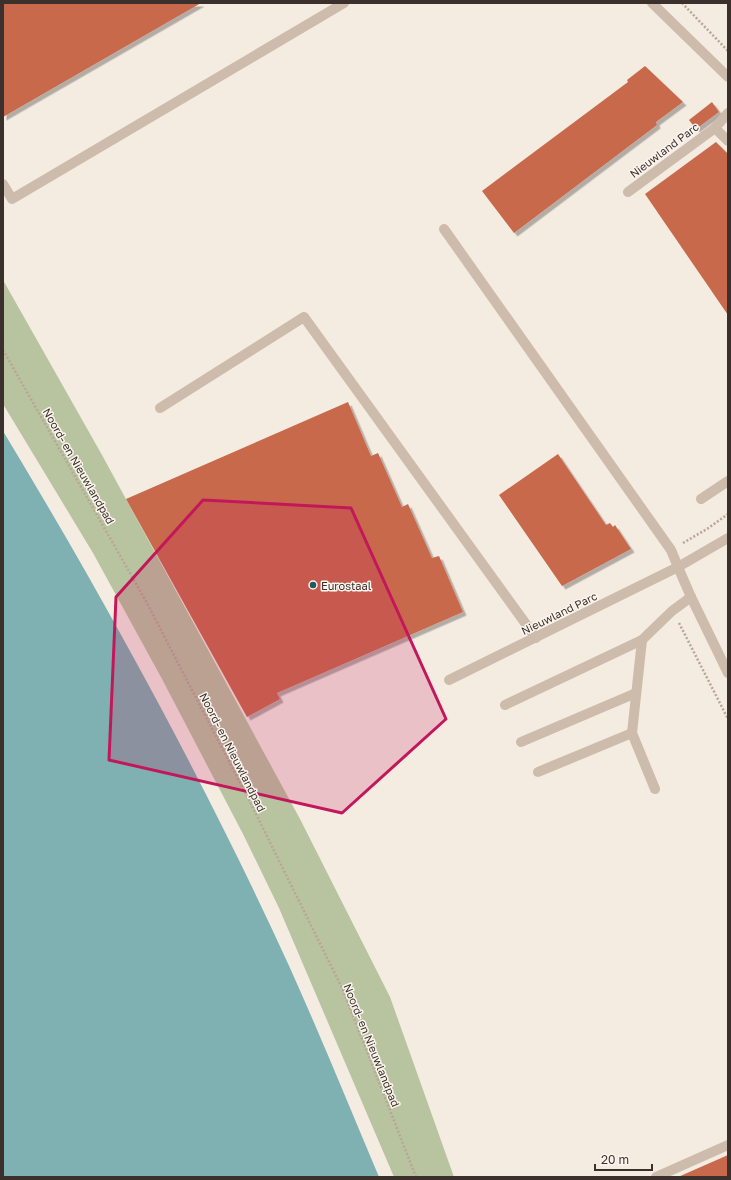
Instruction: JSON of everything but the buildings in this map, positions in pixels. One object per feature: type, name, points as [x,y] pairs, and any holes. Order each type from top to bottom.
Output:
[{"type":"street","points":[[3,184],[12,199],[344,3]]},
{"type":"street","points":[[652,3],[728,77]]},
{"type":"street","name":"Nieuwland Parc","points":[[628,192],[715,128],[728,113]]},
{"type":"street","name":"Nieuwland Parc","points":[[715,128],[728,141]]},
{"type":"street","points":[[444,229],[671,550],[691,597],[728,673]]},
{"type":"street","points":[[160,408],[304,318],[536,638]]},
{"type":"street","points":[[701,499],[728,481]]},
{"type":"street","name":"Nieuwland Parc","points":[[450,680],[678,567],[728,538]]},
{"type":"street","points":[[505,705],[642,640],[672,611],[691,597]]},
{"type":"street","points":[[642,640],[632,733],[655,789]]},
{"type":"street","points":[[521,742],[636,693]]},
{"type":"street","points":[[538,772],[632,733]]},
{"type":"street","points":[[656,1177],[728,1145]]},
{"type":"path","points":[[682,3],[728,51]]},
{"type":"path","name":"Noord- en Nieuwlandpad","points":[[3,350],[148,603],[250,802],[343,990],[416,1177]]},
{"type":"highlighted area","points":[[203,500],[351,508],[446,719],[342,813],[109,760],[116,597]]},
{"type":"green space","points":[[3,280],[102,455],[300,819],[390,997],[454,1177],[394,1177],[279,908],[243,834],[162,679],[93,553],[3,404]]},
{"type":"water","points":[[3,431],[118,629],[190,763],[258,899],[290,968],[379,1177],[3,1177]]},
{"type":"place","name":"Eurostaal","points":[[313,585]]}]
